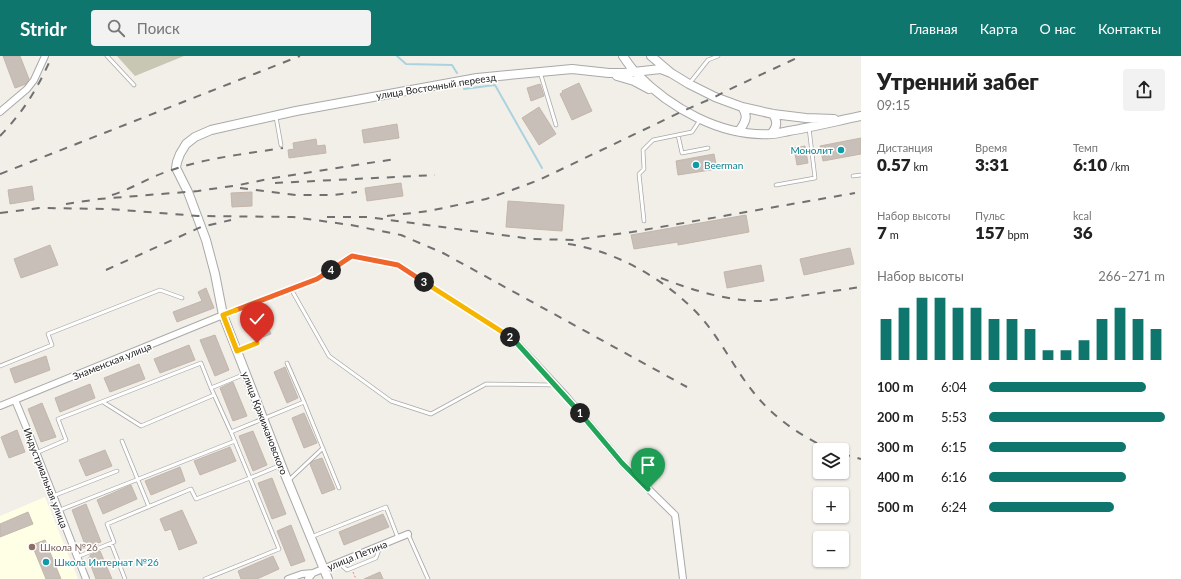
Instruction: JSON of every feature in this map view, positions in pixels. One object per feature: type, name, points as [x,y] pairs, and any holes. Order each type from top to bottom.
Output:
[{"type":"street","points":[[1,111],[27,89],[34,80],[45,56]]},
{"type":"street","points":[[623,56],[635,72],[658,93],[683,111],[718,126],[739,131],[771,134],[809,128],[861,116]]},
{"type":"street","points":[[651,56],[671,73],[689,84],[715,97],[742,107],[774,114],[806,118],[843,120]]},
{"type":"street","name":"улица Восточный переезд","points":[[177,162],[186,144],[195,137],[211,130],[276,115],[477,78],[572,69],[609,73],[661,69],[671,73]]},
{"type":"street","points":[[609,73],[634,81],[658,93]]},
{"type":"street","points":[[739,131],[746,118],[742,107]]},
{"type":"street","points":[[771,134],[777,124],[777,119],[774,114]]},
{"type":"street","name":"улица Кржижановского","points":[[177,162],[176,168],[188,192],[206,240],[215,274],[223,315],[328,579]]},
{"type":"street","name":"Знаменская улица","points":[[0,406],[223,315]]},
{"type":"street","points":[[514,340],[556,385],[622,463],[675,515],[683,579]]},
{"type":"street","name":"Индустриальная улица","points":[[15,400],[86,579]]},
{"type":"street","name":"улица Петина","points":[[288,579],[324,569],[408,534]]},
{"type":"street","points":[[308,579],[313,573]]},
{"type":"lane","points":[[108,56],[134,85]]},
{"type":"lane","points":[[689,84],[708,60],[718,56]]},
{"type":"lane","points":[[540,72],[556,125]]},
{"type":"lane","points":[[276,115],[281,145]]},
{"type":"lane","points":[[644,221],[639,174],[644,169],[643,150],[653,140],[692,132],[701,120]]},
{"type":"lane","points":[[776,185],[815,178],[809,128]]},
{"type":"lane","points":[[678,135],[682,153],[708,148]]},
{"type":"lane","points":[[852,176],[861,174]]},
{"type":"lane","points":[[223,315],[317,279],[352,256],[398,265],[514,340]]},
{"type":"lane","points":[[291,289],[329,356],[391,401],[431,414],[486,384],[556,385]]},
{"type":"lane","points":[[0,366],[52,345],[48,334],[160,290],[182,298]]},
{"type":"lane","points":[[237,351],[257,343]]},
{"type":"lane","points":[[36,453],[66,440],[58,419],[201,362],[279,549],[205,579]]},
{"type":"lane","points":[[287,364],[340,488]]},
{"type":"lane","points":[[211,388],[246,374]]},
{"type":"lane","points":[[103,402],[141,426],[214,395]]},
{"type":"lane","points":[[231,432],[304,402]]},
{"type":"lane","points":[[122,441],[149,507]]},
{"type":"lane","points":[[59,511],[234,441]]},
{"type":"lane","points":[[288,481],[323,448]]},
{"type":"lane","points":[[77,557],[114,542],[107,524],[191,489],[196,499],[282,465]]},
{"type":"lane","points":[[53,496],[117,471]]},
{"type":"lane","points":[[311,537],[386,507],[398,538]]},
{"type":"lane","points":[[408,534],[428,579]]},
{"type":"lane","points":[[111,543],[125,579]]},
{"type":"lane","points":[[339,563],[347,570],[376,558],[380,546]]},
{"type":"path","points":[[351,568],[356,579]]},
{"type":"shaded area","points":[[117,56],[184,56],[135,76]]},
{"type":"shaded area","name":"Школа №26","points":[[45,497],[78,579],[0,579],[0,516]]},
{"type":"building","points":[[3,56],[20,56],[29,79],[26,84],[15,88]]},
{"type":"building","points":[[579,83],[592,111],[572,120],[560,94],[563,92],[562,91]]},
{"type":"building","points":[[540,84],[544,96],[531,101],[527,88]]},
{"type":"building","points":[[539,107],[556,134],[539,145],[522,118]]},
{"type":"building","points":[[397,124],[399,138],[364,143],[362,130]]},
{"type":"building","name":"Монолит","points":[[861,138],[861,154],[823,161],[820,146]]},
{"type":"building","points":[[316,139],[317,146],[325,145],[326,153],[289,158],[288,150],[294,149],[293,143]]},
{"type":"building","points":[[805,146],[808,163],[797,165],[794,148]]},
{"type":"building","name":"Beerman","points":[[714,154],[717,169],[678,175],[676,161]]},
{"type":"building","points":[[401,183],[403,196],[367,201],[365,188]]},
{"type":"building","points":[[32,186],[34,200],[10,204],[8,190]]},
{"type":"building","points":[[252,192],[252,206],[232,207],[231,193]]},
{"type":"building","points":[[508,201],[564,205],[562,231],[506,227]]},
{"type":"building","points":[[746,215],[749,232],[678,245],[678,242],[634,249],[631,235]]},
{"type":"building","points":[[50,245],[58,265],[21,278],[14,259]]},
{"type":"building","points":[[850,248],[854,264],[804,275],[800,259]]},
{"type":"building","points":[[761,265],[764,281],[727,288],[724,272]]},
{"type":"building","points":[[206,288],[214,308],[177,322],[173,312],[202,301],[198,292]]},
{"type":"building","points":[[266,322],[271,334],[263,337],[258,325]]},
{"type":"building","points":[[215,335],[229,370],[215,376],[200,340]]},
{"type":"building","points":[[189,345],[195,360],[160,373],[154,359]]},
{"type":"building","points":[[46,356],[50,370],[15,383],[10,369]]},
{"type":"building","points":[[139,364],[145,379],[110,392],[104,378]]},
{"type":"building","points":[[285,367],[298,398],[287,403],[274,372]]},
{"type":"building","points":[[233,382],[247,416],[233,421],[220,388]]},
{"type":"building","points":[[90,384],[95,398],[60,412],[55,398]]},
{"type":"building","points":[[42,403],[56,437],[41,442],[28,409]]},
{"type":"building","points":[[304,413],[317,443],[304,448],[292,418]]},
{"type":"building","points":[[17,430],[25,452],[9,458],[1,437]]},
{"type":"building","points":[[253,431],[267,465],[253,471],[239,436]]},
{"type":"building","points":[[230,447],[236,461],[200,475],[194,461]]},
{"type":"building","points":[[105,450],[112,466],[86,476],[79,460]]},
{"type":"building","points":[[322,458],[335,489],[322,494],[310,464],[313,461]]},
{"type":"building","points":[[180,467],[185,481],[151,495],[145,481]]},
{"type":"building","points":[[272,478],[286,514],[272,519],[258,483]]},
{"type":"building","points":[[131,485],[137,499],[103,514],[97,500]]},
{"type":"building","points":[[86,504],[101,542],[87,550],[72,510]]},
{"type":"building","points":[[182,510],[197,543],[179,550],[171,529],[165,531],[160,519]]},
{"type":"building","points":[[28,512],[33,524],[0,537],[0,524]]},
{"type":"building","points":[[383,514],[389,527],[344,545],[339,532]]},
{"type":"building","points":[[291,525],[305,561],[291,566],[277,531]]},
{"type":"building","name":"Школа Интернат №26","points":[[45,540],[61,579],[46,579],[32,545]]},
{"type":"building","points":[[100,551],[112,579],[96,579],[88,558],[90,555]]},
{"type":"building","points":[[273,556],[279,569],[257,579],[241,579],[238,571]]},
{"type":"building","points":[[380,572],[383,579],[364,579]]},
{"type":"waterway","points":[[397,56],[406,64],[452,65],[457,73]]},
{"type":"waterway","points":[[464,89],[495,85],[542,168]]},
{"type":"railway","points":[[0,136],[30,99],[52,56]]},
{"type":"railway","points":[[0,174],[300,56]]},
{"type":"railway","points":[[387,216],[429,211],[486,199],[539,180],[801,56]]},
{"type":"railway","points":[[112,195],[162,174],[197,163],[283,148]]},
{"type":"railway","points":[[66,204],[99,199],[198,191],[395,159]]},
{"type":"railway","points":[[275,183],[435,175]]},
{"type":"railway","points":[[240,188],[296,195],[333,195],[357,192]]},
{"type":"railway","points":[[327,217],[367,217],[532,239],[574,240],[632,232],[855,193]]},
{"type":"railway","points":[[0,213],[39,208],[110,209],[198,216],[293,217],[351,225],[401,235],[443,253],[687,387]]},
{"type":"railway","points":[[106,270],[201,227],[231,220]]},
{"type":"railway","points":[[568,244],[585,247],[618,258],[650,275],[678,296],[691,307],[709,327],[746,383],[762,402],[780,419],[817,443]]},
{"type":"railway","points":[[661,278],[708,294],[732,299],[757,301],[861,287]]},
{"type":"railway","points":[[849,456],[861,459]]},
{"type":"place","name":"Монолит","points":[[841,150]]},
{"type":"place","name":"Beerman","points":[[696,165]]},
{"type":"place","name":"Школа №26","points":[[32,547]]},
{"type":"place","name":"Школа Интернат №26","points":[[46,562]]},
{"type":"route","points":[[257,343],[237,351],[223,315],[317,279],[352,256],[398,265],[514,340],[566,396],[622,463],[648,489]]}]
